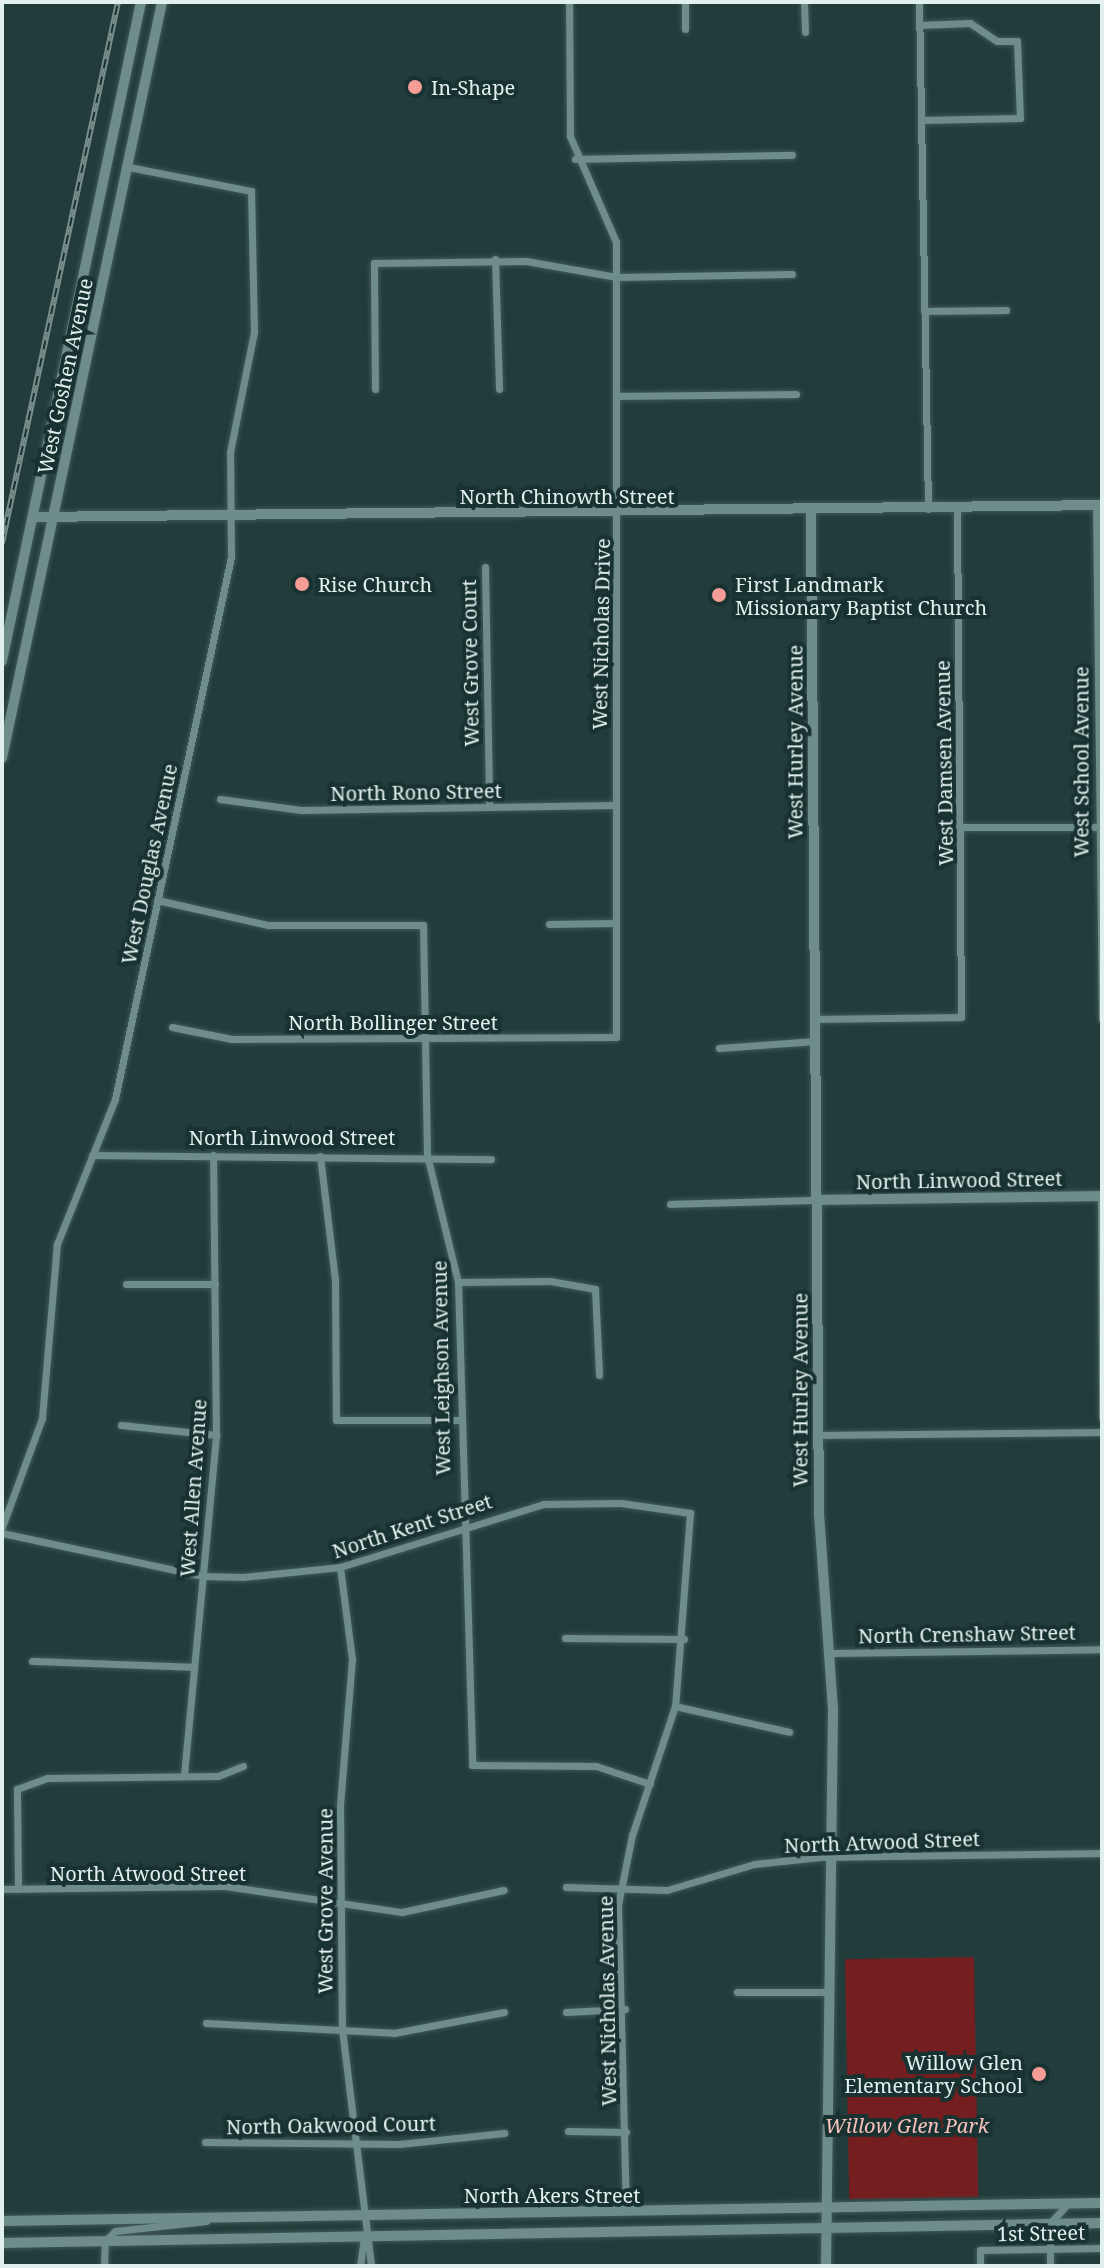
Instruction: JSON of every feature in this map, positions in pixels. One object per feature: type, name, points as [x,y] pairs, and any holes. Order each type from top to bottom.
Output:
[{"type":"main road","name":"West Goshen Avenue","points":[[2,661],[141,2]]},
{"type":"main road","name":"West Goshen Avenue","points":[[2,758],[162,2]]},
{"type":"main road","name":"North Chinowth Street","points":[[33,517],[53,520],[811,513],[1099,505]]},
{"type":"main road","name":"West Hurley Avenue","points":[[811,513],[819,1435],[832,1653],[835,1857],[826,2266]]},
{"type":"main road","name":"North Linwood Street","points":[[817,1200],[1101,1196]]},
{"type":"main road","name":"North Akers Street","points":[[2,2221],[206,2221],[626,2210],[689,2215],[827,2205],[1102,2203]]},
{"type":"main road","name":"North Akers Street","points":[[2,2243],[596,2228],[677,2234],[826,2226],[1102,2223]]},
{"type":"street","name":"West Nicholas Drive","points":[[569,2],[575,159],[608,213],[617,277],[616,1037]]},
{"type":"street","points":[[685,2],[685,29]]},
{"type":"street","points":[[804,2],[805,32]]},
{"type":"street","points":[[919,2],[928,509]]},
{"type":"street","points":[[919,25],[970,23],[997,41],[1017,41],[1020,118],[921,120]]},
{"type":"street","points":[[575,159],[792,155]]},
{"type":"street","name":"West Douglas Avenue","points":[[2,1530],[42,1418],[57,1244],[115,1099],[231,557],[230,452],[254,332],[251,191],[129,167]]},
{"type":"street","points":[[495,259],[499,389]]},
{"type":"street","points":[[375,389],[374,263],[495,259],[617,277],[792,274]]},
{"type":"street","points":[[924,311],[1006,310]]},
{"type":"street","points":[[618,396],[796,394]]},
{"type":"street","name":"West School Avenue","points":[[1099,505],[1100,1019]]},
{"type":"street","name":"West Damsen Avenue","points":[[815,1019],[961,1017],[957,509]]},
{"type":"street","name":"West Grove Court","points":[[485,567],[489,807]]},
{"type":"street","name":"North Rono Street","points":[[220,799],[266,809],[614,805]]},
{"type":"street","points":[[961,827],[1098,827]]},
{"type":"street","name":"West Leighson Avenue","points":[[157,900],[268,925],[423,925],[427,1155],[458,1282],[461,1525],[473,1607],[472,1765],[596,1766],[650,1784]]},
{"type":"street","points":[[549,924],[615,923]]},
{"type":"street","name":"North Bollinger Street","points":[[172,1027],[232,1039],[616,1037]]},
{"type":"street","points":[[719,1048],[816,1041]]},
{"type":"street","name":"North Linwood Street","points":[[92,1155],[427,1155],[491,1159]]},
{"type":"street","name":"West Allen Avenue","points":[[184,1775],[216,1435],[213,1155]]},
{"type":"street","points":[[320,1156],[335,1280],[336,1420],[459,1420]]},
{"type":"street","points":[[1101,1196],[1102,1418]]},
{"type":"street","points":[[670,1204],[817,1200]]},
{"type":"street","points":[[458,1282],[589,1285],[598,1297],[599,1375]]},
{"type":"street","points":[[126,1284],[215,1284]]},
{"type":"street","points":[[121,1425],[216,1435]]},
{"type":"street","points":[[819,1435],[1102,1432]]},
{"type":"street","name":"North Kent Street","points":[[2,1530],[203,1576],[340,1567],[461,1525],[583,1501],[690,1513]]},
{"type":"street","name":"West Nicholas Avenue","points":[[626,2210],[625,2009],[620,1893],[675,1706],[684,1639],[690,1513]]},
{"type":"street","name":"West Grove Avenue","points":[[340,1567],[352,1659],[341,1905],[342,2029],[365,2234]]},
{"type":"street","points":[[565,1638],[684,1639]]},
{"type":"street","name":"North Crenshaw Street","points":[[832,1653],[1102,1649]]},
{"type":"street","points":[[32,1661],[194,1667]]},
{"type":"street","points":[[675,1706],[789,1732]]},
{"type":"street","points":[[18,1889],[17,1789],[66,1776],[218,1776],[243,1766]]},
{"type":"street","name":"North Atwood Street","points":[[566,1887],[620,1893],[667,1890],[764,1862],[835,1857],[1102,1853]]},
{"type":"street","name":"North Atwood Street","points":[[2,1889],[225,1886],[341,1905],[427,1910],[504,1890]]},
{"type":"street","points":[[737,1992],[834,1992]]},
{"type":"street","points":[[566,2012],[625,2009]]},
{"type":"street","points":[[206,2023],[394,2033],[504,2012]]},
{"type":"street","points":[[568,2131],[626,2132]]},
{"type":"street","name":"North Oakwood Court","points":[[205,2142],[357,2143],[504,2133]]},
{"type":"street","points":[[1050,2266],[1050,2223],[1069,2204]]},
{"type":"street","points":[[104,2266],[105,2241],[115,2231],[206,2221]]},
{"type":"street","points":[[360,2266],[365,2234]]},
{"type":"street","points":[[365,2234],[371,2266]]},
{"type":"street","name":"1st Street","points":[[980,2266],[980,2250],[1102,2248]]},
{"type":"green space","name":"Willow Glen Park","points":[[974,1957],[978,2197],[849,2199],[845,1959]]},
{"type":"railway","points":[[2,543],[118,2]]},
{"type":"place","name":"In-Shape","points":[[415,87]]},
{"type":"place","name":"Rise Church","points":[[302,584]]},
{"type":"place","name":"First Landmark Missionary Baptist Church","points":[[719,595]]},
{"type":"place","name":"Willow Glen Elementary School","points":[[1039,2074]]}]
